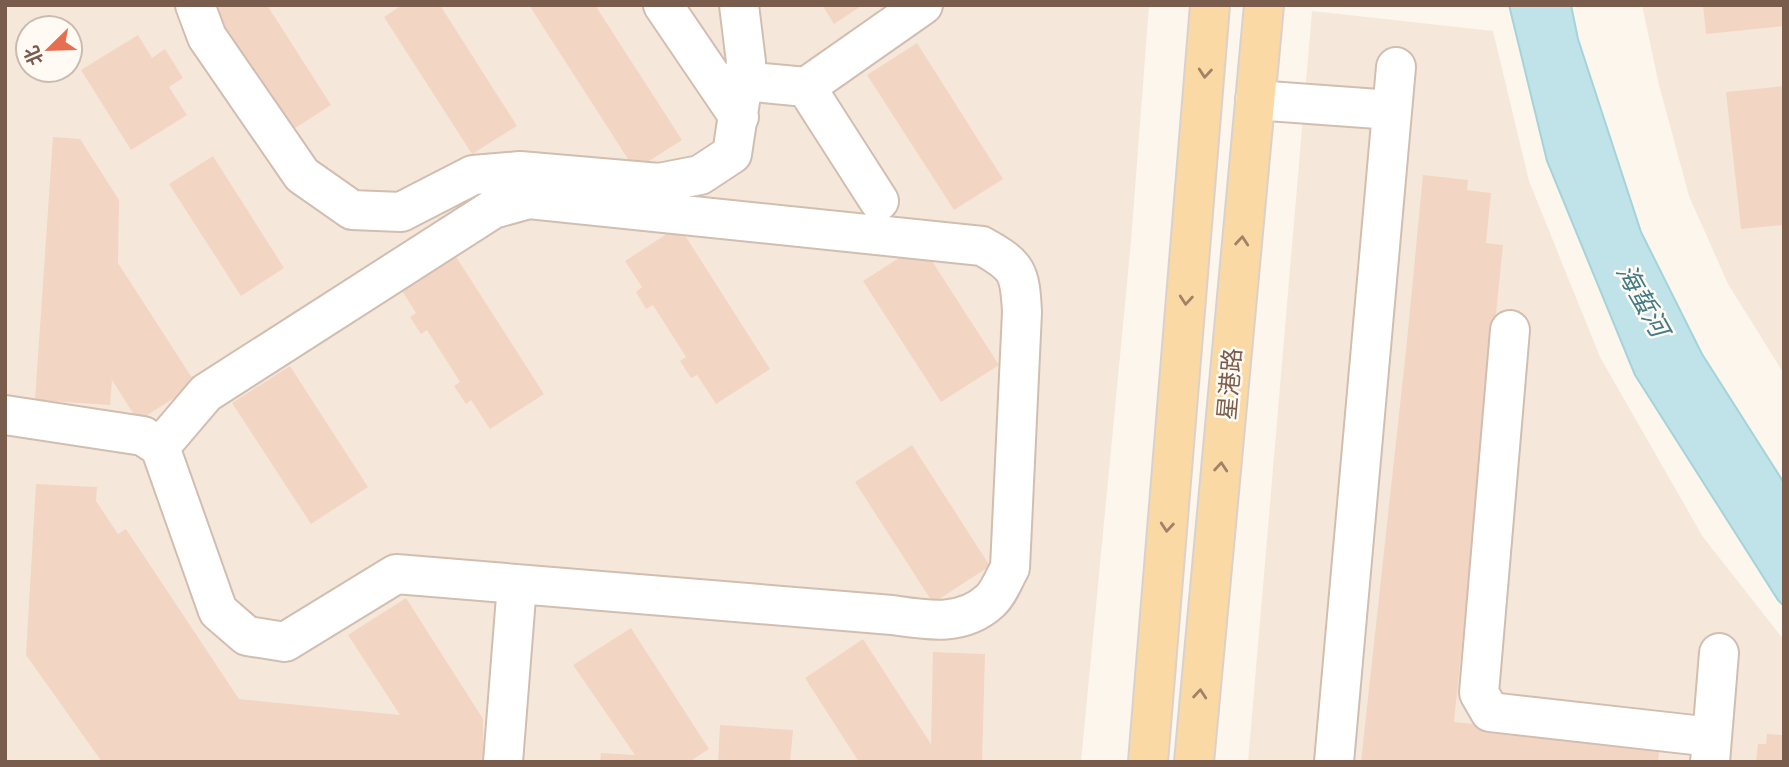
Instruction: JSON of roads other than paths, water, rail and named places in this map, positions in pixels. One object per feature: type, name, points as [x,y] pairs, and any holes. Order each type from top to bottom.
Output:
[{"type":"main road","name":"星港路","points":[[1148,762],[1210,5]]},
{"type":"main road","name":"星港路","points":[[1194,762],[1264,5]]},
{"type":"lane","points":[[195,5],[207,37],[302,175],[352,211],[401,212],[473,175],[520,171],[659,183],[700,175],[732,154],[746,62],[739,5]]},
{"type":"lane","points":[[663,5],[741,99]]},
{"type":"lane","points":[[741,99],[806,87],[923,5]]},
{"type":"lane","points":[[1334,762],[1396,67]]},
{"type":"lane","points":[[806,87],[879,201]]},
{"type":"lane","points":[[1255,100],[1392,110]]},
{"type":"lane","points":[[5,415],[142,436],[160,447],[218,611],[247,636],[285,642],[396,574],[892,615],[937,622],[971,614],[992,600],[1010,568],[1022,312],[1021,282],[1007,260],[982,246],[529,199],[493,209],[206,393],[160,447]]},
{"type":"lane","points":[[1510,330],[1479,693],[1490,712],[1711,750],[1719,653]]},
{"type":"lane","points":[[503,762],[517,584]]},
{"type":"water","name":"海蜇河","points":[[1509,5],[1571,5],[1578,39],[1641,232],[1702,354],[1784,483],[1784,606],[1635,375],[1547,161]]}]
